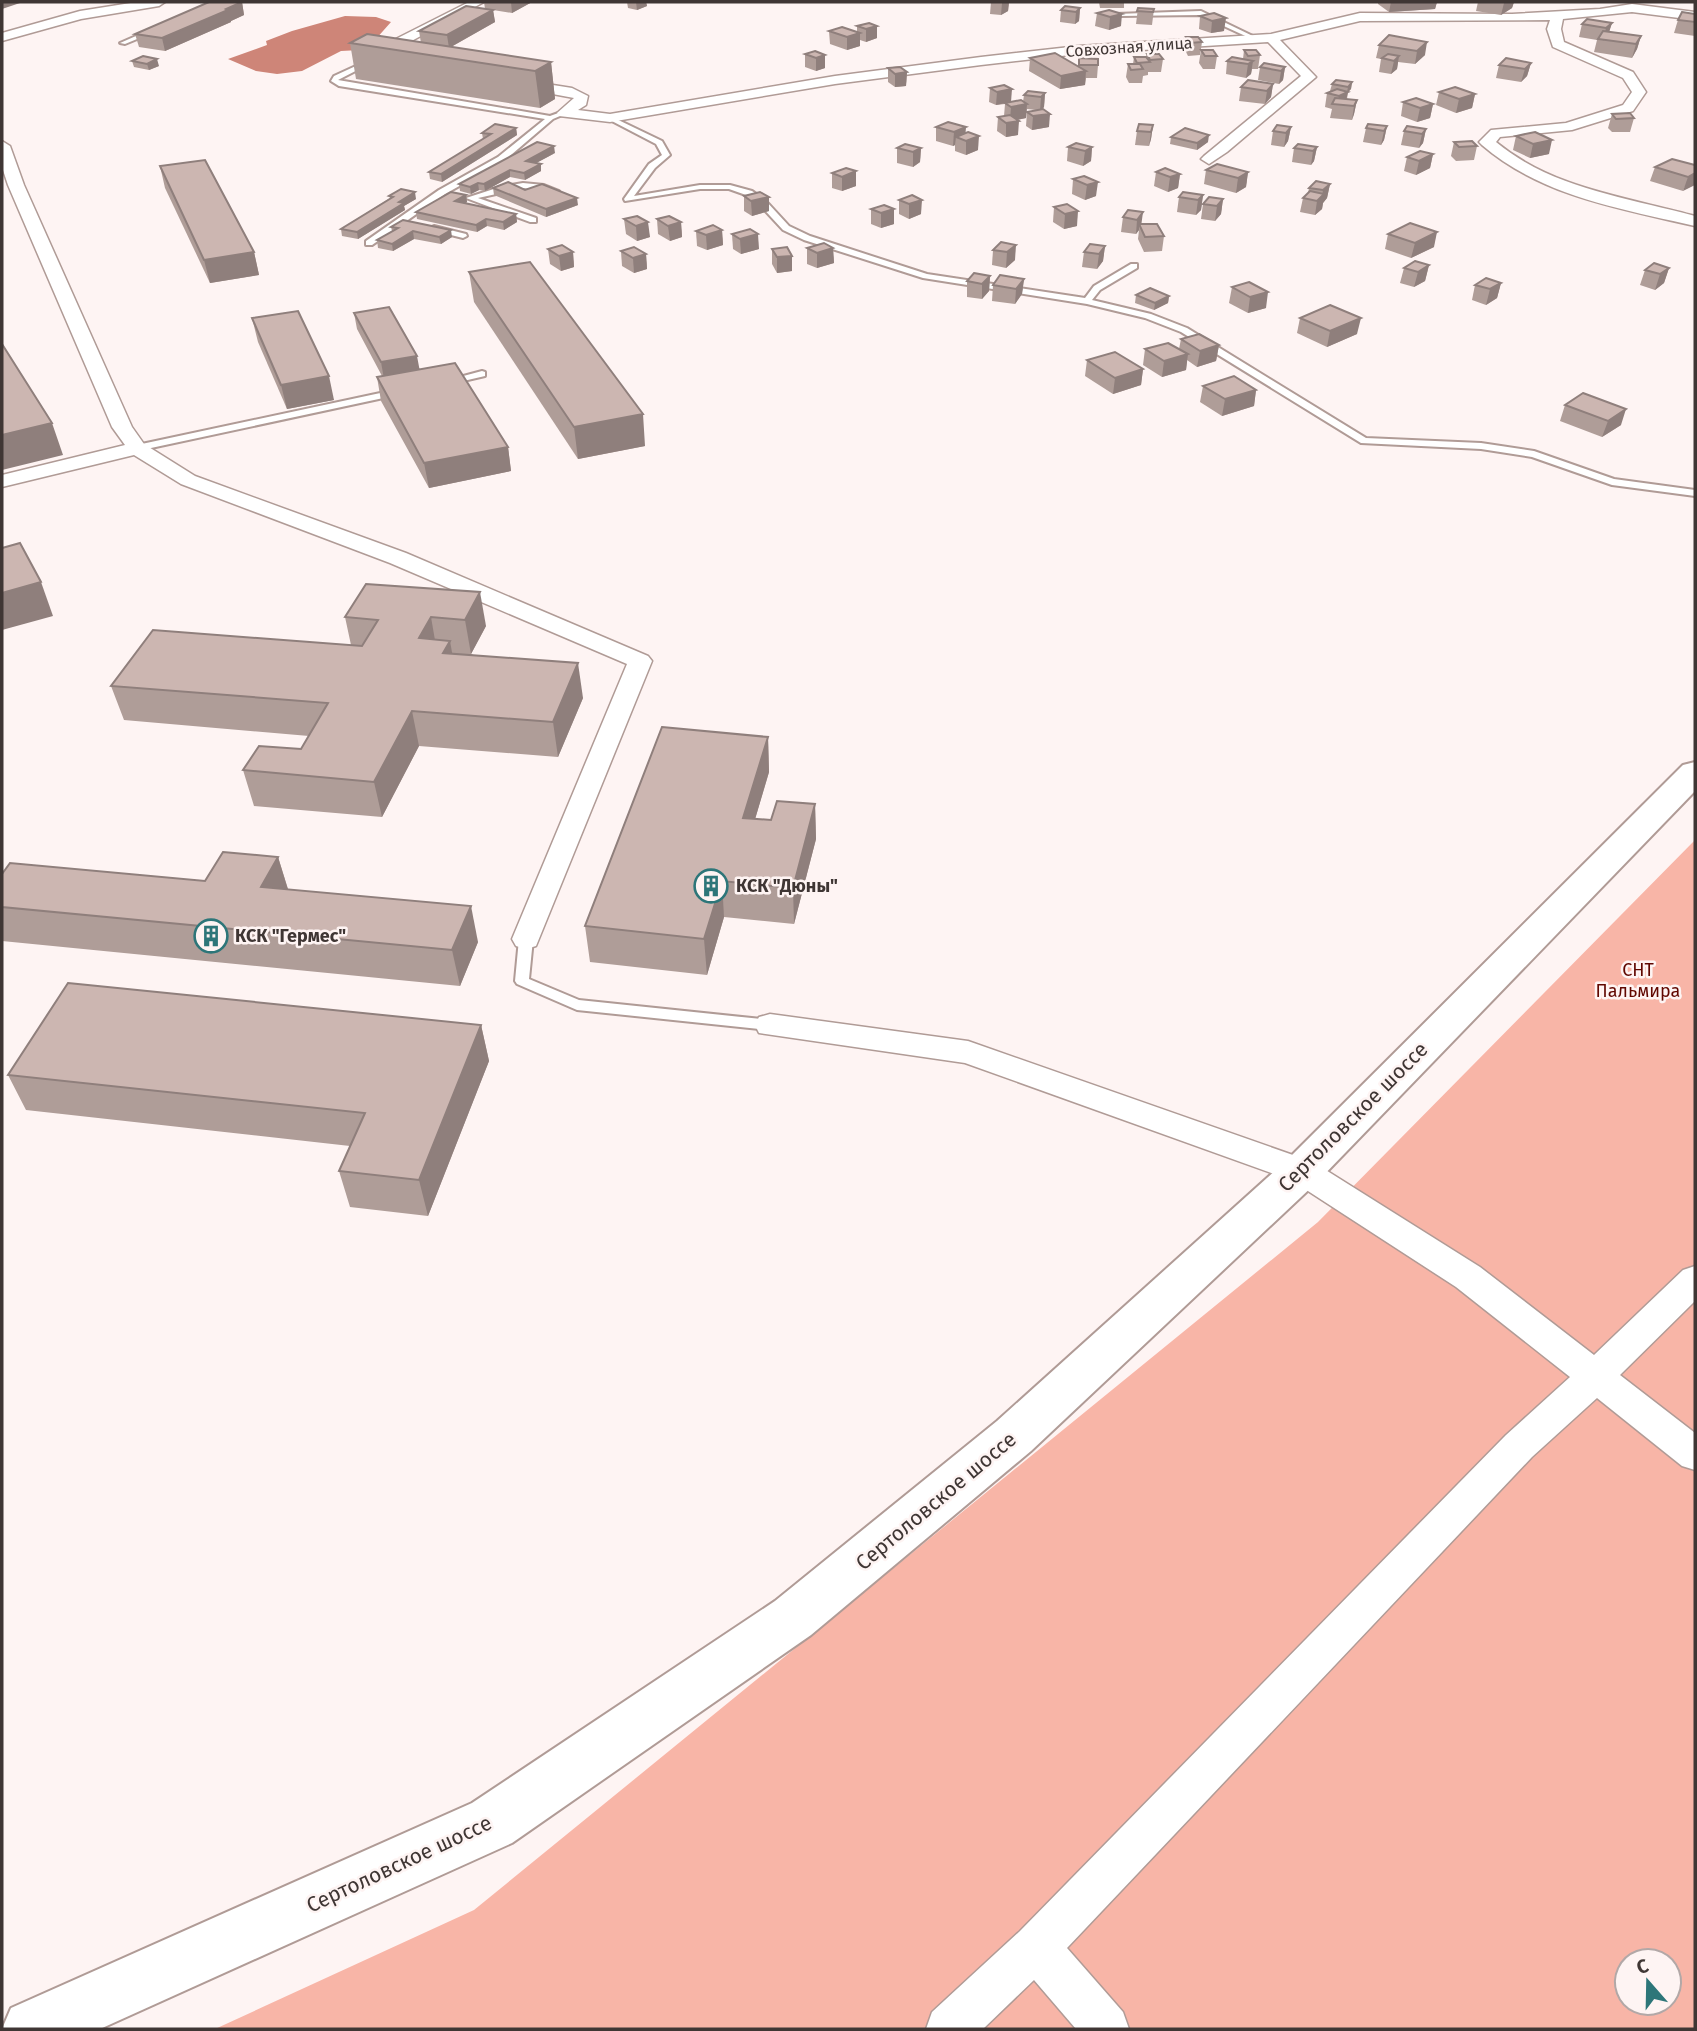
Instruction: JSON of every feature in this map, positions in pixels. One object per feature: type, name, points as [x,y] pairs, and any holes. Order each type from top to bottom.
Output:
[{"type":"main road","name":"Сертоловское шоссе","points":[[32,2029],[492,1823],[793,1619],[1014,1436],[1302,1171],[1695,772]]},
{"type":"street","points":[[2,37],[80,15],[156,2]]},
{"type":"street","points":[[402,66],[389,64],[382,57],[385,50],[478,2]]},
{"type":"street","points":[[1632,8],[1652,2]]},
{"type":"street","name":"Совхозная улица","points":[[557,115],[610,118],[835,80],[1079,50],[1263,38],[1360,18],[1557,16],[1632,8],[1695,16]]},
{"type":"street","points":[[1557,16],[1554,29],[1558,44],[1628,75],[1639,92],[1628,108],[1567,127],[1496,133],[1487,142],[1499,154],[1565,189],[1695,221]]},
{"type":"street","points":[[1209,159],[1237,138],[1290,89],[1309,77],[1263,38]]},
{"type":"street","points":[[498,80],[572,92],[581,96],[581,102],[557,115]]},
{"type":"street","points":[[2,146],[16,185],[122,427],[137,448],[188,480],[398,558],[640,661],[526,939]]},
{"type":"street","points":[[2,481],[137,448]]},
{"type":"street","points":[[770,1025],[968,1052],[1302,1171],[1468,1278],[1695,1454]]},
{"type":"street","points":[[949,2029],[1035,1947],[1519,1446],[1695,1280]]},
{"type":"street","points":[[1035,1947],[1106,2029]]},
{"type":"lane","points":[[1119,14],[1201,13],[1263,38]]},
{"type":"lane","points":[[123,43],[162,26]]},
{"type":"lane","points":[[382,57],[363,63],[335,77],[334,81],[557,115]]},
{"type":"lane","points":[[369,243],[442,192],[502,159],[557,115]]},
{"type":"lane","points":[[610,118],[659,143],[666,155],[652,166],[628,199],[700,187],[730,187],[749,193],[763,203],[786,228],[807,238],[926,276],[1087,301],[1148,316],[1184,330],[1364,440],[1481,446],[1534,454],[1612,482],[1695,493]]},
{"type":"lane","points":[[472,198],[506,187],[527,184],[543,186],[563,194]]},
{"type":"lane","points":[[442,192],[452,194]]},
{"type":"lane","points":[[462,196],[533,220]]},
{"type":"lane","points":[[402,221],[414,223]]},
{"type":"lane","points":[[426,226],[463,236]]},
{"type":"lane","points":[[1087,301],[1097,288],[1134,266]]},
{"type":"lane","points":[[428,386],[482,374]]},
{"type":"lane","points":[[137,448],[415,388]]},
{"type":"lane","points":[[526,939],[522,981],[577,1005],[770,1025]]},
{"type":"green space","name":"СНТ Пальмира","points":[[1695,840],[1695,2029],[215,2029],[474,1910],[1318,1222]]},
{"type":"shaded area","points":[[345,16],[376,17],[391,22],[375,40],[360,50],[341,51],[302,71],[277,74],[256,71],[228,59],[267,45],[266,41],[292,31]]},
{"type":"building","points":[[209,2],[242,2],[162,38],[135,34]]},
{"type":"building","points":[[466,6],[493,10],[447,35],[419,31]]},
{"type":"building","points":[[1065,6],[1080,8],[1076,12],[1061,10]]},
{"type":"building","points":[[1138,8],[1154,9],[1153,12],[1137,11]]},
{"type":"building","points":[[1109,10],[1122,14],[1110,17],[1097,13]]},
{"type":"building","points":[[1682,12],[1695,14],[1695,22],[1678,20]]},
{"type":"building","points":[[1214,13],[1226,18],[1212,21],[1200,16]]},
{"type":"building","points":[[1587,19],[1612,23],[1606,28],[1582,24]]},
{"type":"building","points":[[869,23],[877,26],[866,29],[857,26]]},
{"type":"building","points":[[842,27],[860,33],[847,37],[829,31]]},
{"type":"building","points":[[1603,31],[1641,36],[1636,44],[1598,39]]},
{"type":"building","points":[[367,34],[551,62],[535,71],[350,43]]},
{"type":"building","points":[[1389,35],[1427,42],[1417,51],[1379,45]]},
{"type":"building","points":[[1186,37],[1198,37],[1202,42],[1190,43]]},
{"type":"building","points":[[1201,50],[1213,50],[1217,56],[1205,56]]},
{"type":"building","points":[[1244,50],[1256,50],[1260,55],[1248,56]]},
{"type":"building","points":[[815,51],[825,55],[816,58],[805,54]]},
{"type":"building","points":[[1055,53],[1086,71],[1061,76],[1030,58]]},
{"type":"building","points":[[1147,54],[1159,54],[1163,59],[1150,60]]},
{"type":"building","points":[[1388,54],[1399,56],[1394,61],[1382,58]]},
{"type":"building","points":[[143,56],[157,59],[147,64],[132,61]]},
{"type":"building","points":[[1134,57],[1146,57],[1150,62],[1137,63]]},
{"type":"building","points":[[1232,57],[1253,61],[1248,64],[1227,61]]},
{"type":"building","points":[[1079,58],[1098,59],[1098,65],[1079,65]]},
{"type":"building","points":[[1506,58],[1531,63],[1525,69],[1499,65]]},
{"type":"building","points":[[1264,63],[1285,67],[1281,71],[1260,67]]},
{"type":"building","points":[[1128,64],[1140,64],[1143,69],[1131,70]]},
{"type":"building","points":[[900,67],[907,72],[895,74],[888,68]]},
{"type":"building","points":[[1248,80],[1273,84],[1267,91],[1241,87]]},
{"type":"building","points":[[1336,80],[1352,82],[1348,87],[1332,84]]},
{"type":"building","points":[[1004,85],[1012,89],[997,92],[990,88]]},
{"type":"building","points":[[1455,87],[1475,94],[1459,99],[1439,92]]},
{"type":"building","points":[[1337,89],[1348,92],[1339,96],[1327,93]]},
{"type":"building","points":[[1028,91],[1045,93],[1041,97],[1024,95]]},
{"type":"building","points":[[1335,98],[1357,100],[1354,106],[1332,104]]},
{"type":"building","points":[[1416,98],[1433,104],[1420,108],[1403,102]]},
{"type":"building","points":[[1021,100],[1027,104],[1011,107],[1005,103]]},
{"type":"building","points":[[1043,109],[1050,114],[1033,116],[1027,112]]},
{"type":"building","points":[[1630,113],[1634,118],[1616,119],[1612,114]]},
{"type":"building","points":[[1010,115],[1019,121],[1006,123],[998,117]]},
{"type":"building","points":[[948,122],[966,127],[954,132],[936,127]]},
{"type":"building","points":[[495,124],[516,128],[441,174],[429,172],[491,134],[482,133]]},
{"type":"building","points":[[1139,124],[1153,125],[1151,132],[1137,131]]},
{"type":"building","points":[[1368,124],[1387,126],[1384,131],[1366,128]]},
{"type":"building","points":[[1277,125],[1291,127],[1286,133],[1273,131]]},
{"type":"building","points":[[1407,126],[1426,129],[1422,134],[1404,131]]},
{"type":"building","points":[[1185,128],[1209,135],[1197,143],[1171,137]]},
{"type":"building","points":[[968,132],[979,136],[966,141],[956,137]]},
{"type":"building","points":[[1535,132],[1552,140],[1533,144],[1516,136]]},
{"type":"building","points":[[1472,141],[1477,146],[1459,147],[1454,142]]},
{"type":"building","points":[[537,142],[554,146],[526,161],[541,164],[524,173],[510,170],[484,184],[478,183],[470,187],[459,184]]},
{"type":"building","points":[[1076,143],[1092,147],[1085,151],[1068,147]]},
{"type":"building","points":[[905,144],[921,148],[913,152],[897,148]]},
{"type":"building","points":[[1298,144],[1317,147],[1313,151],[1294,148]]},
{"type":"building","points":[[1420,151],[1433,154],[1419,161],[1407,157]]},
{"type":"building","points":[[1672,159],[1695,165],[1695,173],[1688,177],[1655,167]]},
{"type":"building","points":[[205,160],[254,252],[204,260],[160,166]]},
{"type":"building","points":[[1217,164],[1248,172],[1238,178],[1206,170]]},
{"type":"building","points":[[846,168],[856,171],[842,177],[832,173]]},
{"type":"building","points":[[1165,168],[1180,174],[1170,177],[1156,172]]},
{"type":"building","points":[[1084,176],[1098,182],[1087,185],[1073,179]]},
{"type":"building","points":[[1316,181],[1330,184],[1323,190],[1309,188]]},
{"type":"building","points":[[508,182],[525,190],[542,184],[577,198],[546,209],[493,188]]},
{"type":"building","points":[[401,189],[415,192],[399,202],[404,203],[357,232],[341,229],[393,197],[389,196]]},
{"type":"building","points":[[1310,191],[1324,194],[1317,201],[1303,198]]},
{"type":"building","points":[[451,192],[466,195],[455,201],[516,214],[503,222],[486,219],[476,225],[416,212]]},
{"type":"building","points":[[760,192],[769,197],[751,201],[744,196]]},
{"type":"building","points":[[1183,192],[1203,195],[1198,200],[1179,197]]},
{"type":"building","points":[[912,195],[922,200],[909,204],[899,200]]},
{"type":"building","points":[[1209,197],[1223,199],[1217,206],[1203,204]]},
{"type":"building","points":[[1067,204],[1078,211],[1065,214],[1054,207]]},
{"type":"building","points":[[884,205],[894,209],[881,213],[871,209]]},
{"type":"building","points":[[1128,210],[1143,212],[1137,220],[1123,217]]},
{"type":"building","points":[[637,216],[648,222],[636,226],[624,219]]},
{"type":"building","points":[[669,216],[681,222],[668,226],[657,219]]},
{"type":"building","points":[[403,220],[451,230],[439,237],[413,231],[392,244],[377,240],[398,228],[391,227]]},
{"type":"building","points":[[1410,223],[1437,232],[1415,243],[1388,234]]},
{"type":"building","points":[[1139,224],[1157,224],[1164,236],[1145,237]]},
{"type":"building","points":[[713,225],[722,230],[706,235],[696,231]]},
{"type":"building","points":[[750,229],[758,234],[740,239],[732,234]]},
{"type":"building","points":[[1001,242],[1016,245],[1007,252],[993,250]]},
{"type":"building","points":[[824,243],[833,248],[817,253],[807,248]]},
{"type":"building","points":[[1090,244],[1105,246],[1099,254],[1084,252]]},
{"type":"building","points":[[562,245],[573,252],[559,256],[548,249]]},
{"type":"building","points":[[634,247],[646,254],[633,258],[621,251]]},
{"type":"building","points":[[787,247],[792,256],[777,257],[772,249]]},
{"type":"building","points":[[1415,261],[1429,265],[1418,272],[1404,268]]},
{"type":"building","points":[[530,262],[643,414],[574,427],[469,272]]},
{"type":"building","points":[[1654,263],[1669,268],[1660,274],[1645,270]]},
{"type":"building","points":[[974,273],[990,276],[982,284],[967,281]]},
{"type":"building","points":[[1000,275],[1024,279],[1016,289],[993,285]]},
{"type":"building","points":[[1486,278],[1501,283],[1490,289],[1475,285]]},
{"type":"building","points":[[1249,282],[1268,292],[1250,297],[1232,287]]},
{"type":"building","points":[[1150,288],[1169,296],[1155,303],[1136,295]]},
{"type":"building","points":[[1330,305],[1361,318],[1330,331],[1300,318]]},
{"type":"building","points":[[389,307],[417,356],[381,362],[354,313]]},
{"type":"building","points":[[298,311],[329,376],[281,385],[252,318]]},
{"type":"building","points":[[1199,334],[1219,345],[1200,351],[1181,339]]},
{"type":"building","points":[[1168,343],[1188,354],[1164,361],[1145,349]]},
{"type":"building","points":[[2,344],[52,423],[2,435]]},
{"type":"building","points":[[1115,352],[1143,369],[1115,378],[1087,360]]},
{"type":"building","points":[[455,363],[508,447],[424,463],[377,377]]},
{"type":"building","points":[[1234,376],[1256,390],[1225,399],[1203,386]]},
{"type":"building","points":[[1583,393],[1626,409],[1608,421],[1565,405]]},
{"type":"building","points":[[20,543],[41,582],[2,593],[2,548]]},
{"type":"building","points":[[366,584],[480,592],[465,620],[431,617],[419,638],[450,641],[443,653],[578,663],[553,722],[412,711],[374,782],[243,770],[259,746],[301,749],[328,703],[111,686],[153,630],[362,646],[378,620],[345,617]]},
{"type":"building","name":"КСК \"Дюны\"","points":[[662,727],[768,737],[743,818],[771,820],[777,801],[815,804],[793,888],[722,881],[704,939],[585,926]]},
{"type":"building","points":[[223,852],[278,857],[261,887],[471,906],[452,950],[2,907],[2,874],[10,863],[205,881]]},
{"type":"building","points":[[68,983],[481,1025],[419,1180],[339,1171],[365,1113],[8,1075]]},
{"type":"place","name":"КСК \"Дюны\"","points":[[711,886]]},
{"type":"place","name":"КСК \"Гермес\"","points":[[211,936]]}]
